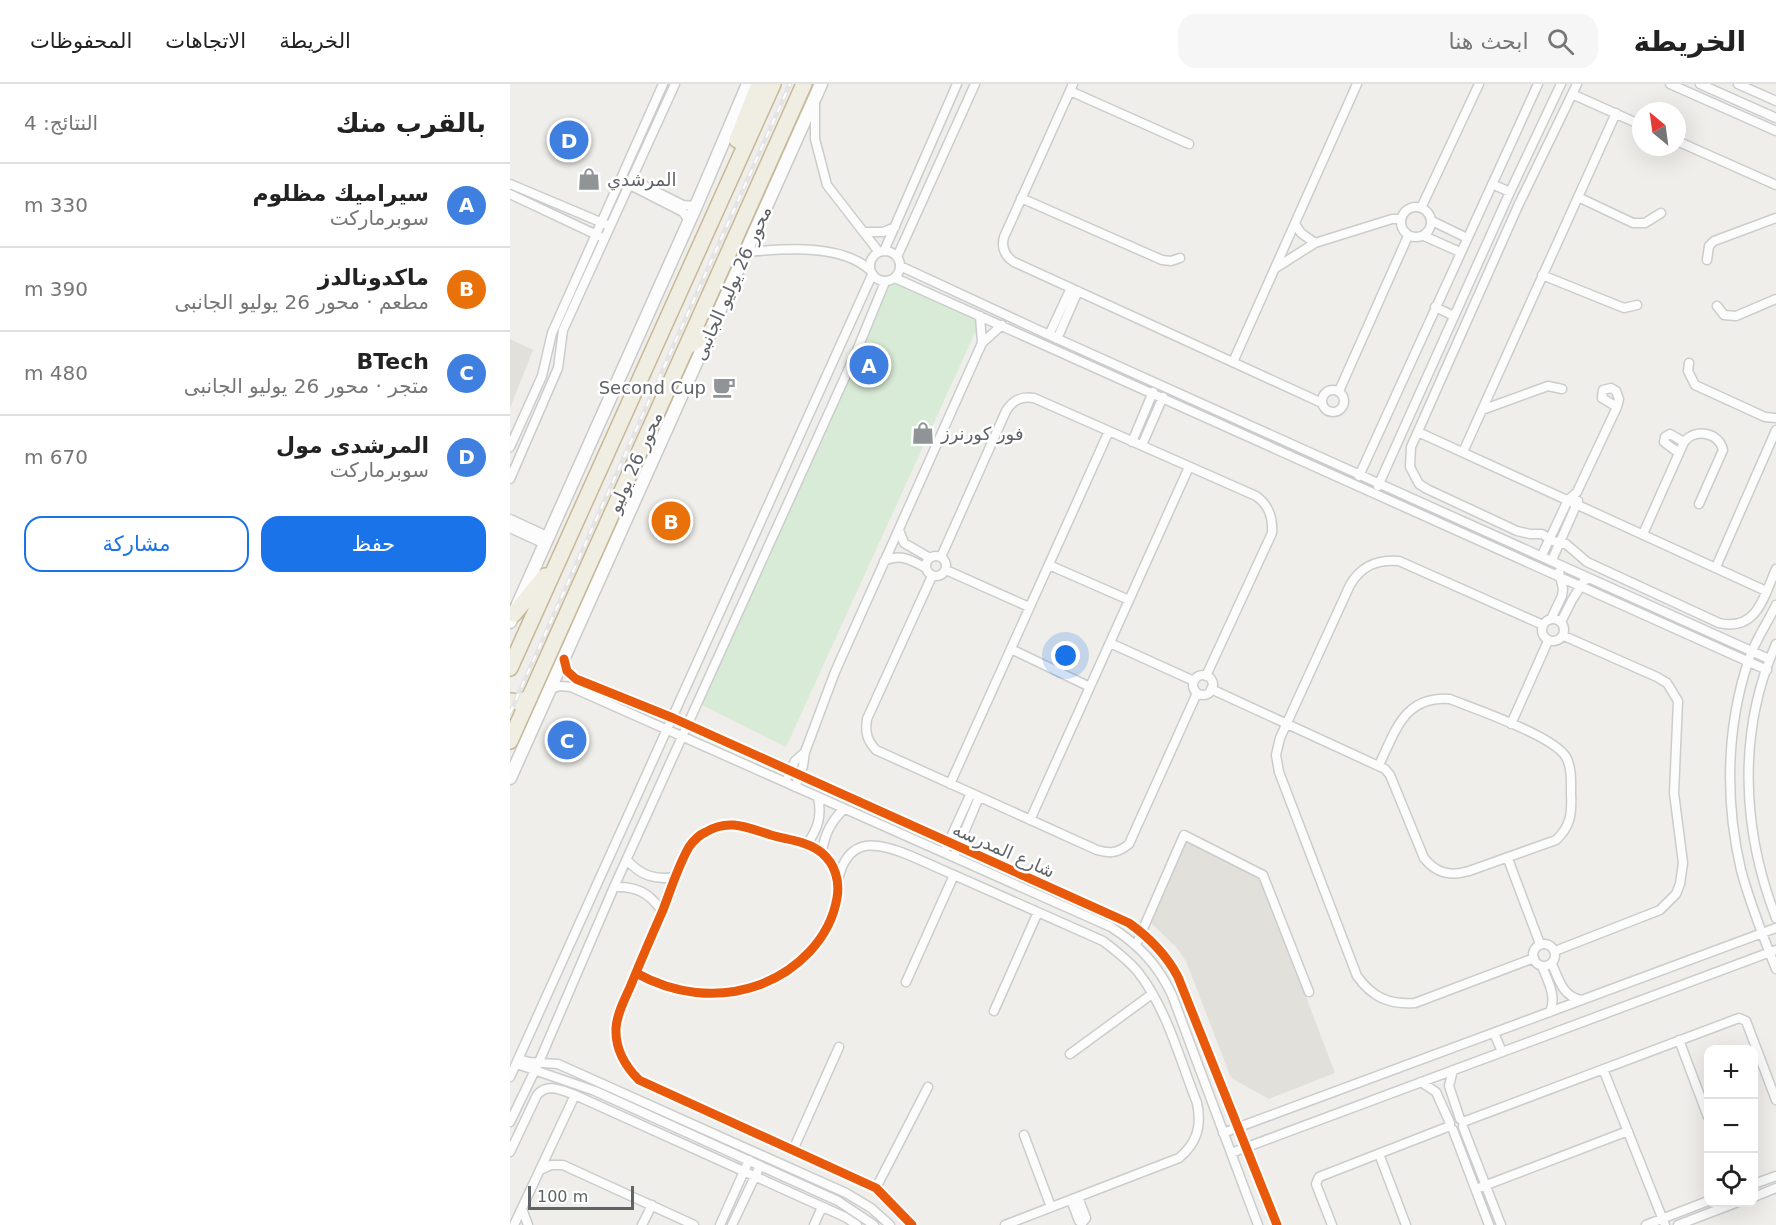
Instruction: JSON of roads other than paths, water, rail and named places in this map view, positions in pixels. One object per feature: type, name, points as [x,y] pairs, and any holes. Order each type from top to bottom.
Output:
[{"type":"highway","points":[[717,208],[721,183],[759,84]]},
{"type":"highway","name":"محور 26 يوليو","points":[[510,668],[773,84]]},
{"type":"highway","name":"محور 26 يوليو","points":[[510,741],[804,84]]},
{"type":"highway","points":[[687,347],[710,332]]},
{"type":"highway","points":[[512,618],[559,559]]},
{"type":"highway","points":[[510,701],[520,702],[530,697]]},
{"type":"main road","points":[[512,618],[748,84]]},
{"type":"main road","name":"محور 26 يوليو الجانبى","points":[[510,778],[821,84]]},
{"type":"street","points":[[510,447],[542,376],[550,338],[663,84]]},
{"type":"street","points":[[510,478],[558,368],[563,330],[675,84]]},
{"type":"street","points":[[510,1077],[668,730],[871,273],[871,260],[882,252],[894,228],[957,84]]},
{"type":"street","points":[[895,278],[898,261],[975,84]]},
{"type":"street","points":[[1233,362],[1357,84]]},
{"type":"street","points":[[1421,207],[1479,84]]},
{"type":"street","points":[[1356,483],[1538,84]]},
{"type":"street","points":[[1375,492],[1561,84]]},
{"type":"street","points":[[1577,84],[1518,206],[1418,432],[1409,457],[1413,476],[1427,489],[1517,531],[1542,534],[1571,547],[1587,562],[1719,623],[1740,624],[1750,619],[1757,611],[1776,569]]},
{"type":"street","points":[[1670,84],[1776,131]]},
{"type":"street","points":[[1700,84],[1776,118]]},
{"type":"street","points":[[1738,84],[1776,101]]},
{"type":"street","points":[[1189,144],[1072,88],[1004,237],[1003,246],[1006,256],[1014,262],[1322,403],[1328,411],[1338,412],[1343,407],[1344,400],[1339,392]]},
{"type":"street","points":[[1572,94],[1632,121]]},
{"type":"street","points":[[814,99],[815,139],[827,185],[856,224],[882,252],[925,278],[1769,659]]},
{"type":"street","points":[[1462,452],[1616,113]]},
{"type":"street","points":[[646,120],[657,124]]},
{"type":"street","points":[[1686,145],[1776,185]]},
{"type":"street","points":[[631,183],[683,205],[696,206]]},
{"type":"street","points":[[631,183],[683,212],[689,221]]},
{"type":"street","points":[[510,184],[611,226]]},
{"type":"street","points":[[1492,184],[1510,192]]},
{"type":"street","points":[[510,194],[605,239]]},
{"type":"street","points":[[1578,197],[1633,223],[1646,223],[1661,213]]},
{"type":"street","points":[[1021,198],[1162,260],[1171,261],[1180,258]]},
{"type":"street","points":[[1421,207],[1430,215],[1432,221],[1428,232],[1416,238],[1408,236],[1401,227],[1403,214],[1411,208],[1421,207]]},
{"type":"street","points":[[573,223],[577,212]]},
{"type":"street","points":[[1707,260],[1709,246],[1714,241],[1776,218]]},
{"type":"street","points":[[1275,269],[1315,243],[1392,219],[1401,219]]},
{"type":"street","points":[[1432,221],[1467,238]]},
{"type":"street","points":[[1295,224],[1305,237],[1315,243]]},
{"type":"street","points":[[865,232],[883,232],[894,228]]},
{"type":"street","points":[[1451,248],[1458,234]]},
{"type":"street","points":[[1339,392],[1408,236]]},
{"type":"street","points":[[1424,236],[1460,252]]},
{"type":"street","points":[[746,252],[786,250],[842,254],[857,260],[880,281],[885,282],[895,278],[1356,483],[1767,670]]},
{"type":"street","points":[[1542,275],[1624,308],[1637,306]]},
{"type":"street","points":[[920,289],[925,278]]},
{"type":"street","points":[[510,1122],[859,346],[885,282]]},
{"type":"street","points":[[1053,337],[1075,290]]},
{"type":"street","points":[[1717,306],[1724,315],[1736,316],[1776,299]]},
{"type":"street","points":[[1436,307],[1454,316]]},
{"type":"street","points":[[980,316],[982,343]]},
{"type":"street","points":[[795,787],[805,752],[835,672],[982,343],[1002,325]]},
{"type":"street","points":[[1689,363],[1690,379],[1695,385],[1765,417],[1776,418]]},
{"type":"street","points":[[1118,377],[1121,367]]},
{"type":"street","points":[[1482,410],[1548,386],[1562,389]]},
{"type":"street","points":[[1322,403],[1323,396],[1328,391],[1339,392]]},
{"type":"street","points":[[1132,442],[1153,392]]},
{"type":"street","points":[[1142,446],[1162,397]]},
{"type":"street","points":[[941,557],[1011,404],[1017,399],[1034,398],[1109,431],[1263,501],[1268,508],[1273,524],[1272,533],[1206,676]]},
{"type":"street","points":[[1189,408],[1192,399]]},
{"type":"street","points":[[1542,555],[1568,500],[1577,492],[1617,407]]},
{"type":"street","points":[[1716,567],[1776,428],[1765,417]]},
{"type":"street","points":[[950,784],[1109,431]]},
{"type":"street","points":[[1418,432],[1766,591]]},
{"type":"street","points":[[1643,534],[1684,442],[1692,434],[1703,433],[1722,445],[1722,455],[1699,504]]},
{"type":"street","points":[[1678,453],[1666,445],[1665,437],[1670,434],[1684,442]]},
{"type":"street","points":[[510,452],[519,456]]},
{"type":"street","points":[[1030,820],[1189,467]]},
{"type":"street","points":[[1552,560],[1578,504],[1577,492]]},
{"type":"street","points":[[510,519],[547,540]]},
{"type":"street","points":[[1556,526],[1565,531]]},
{"type":"street","points":[[510,528],[547,540]]},
{"type":"street","points":[[899,529],[904,543],[910,548],[930,558],[941,557],[946,562],[946,570],[942,575],[932,576]]},
{"type":"street","points":[[905,557],[910,548]]},
{"type":"street","points":[[885,561],[905,557],[926,568],[932,576]]},
{"type":"street","points":[[926,568],[930,558]]},
{"type":"street","points":[[1534,958],[1415,1003],[1400,1004],[1375,996],[1357,976],[1277,764],[1277,746],[1350,585],[1355,576],[1371,564],[1387,560],[1399,561],[1543,625]]},
{"type":"street","points":[[1049,565],[1129,600]]},
{"type":"street","points":[[1551,619],[1561,622],[1564,626],[1564,636],[1557,642],[1548,641],[1542,634],[1543,625],[1551,619],[1562,596],[1563,589],[1559,575],[1561,569],[1566,566]]},
{"type":"street","points":[[946,570],[1029,607]]},
{"type":"street","points":[[1561,622],[1582,585],[1584,575]]},
{"type":"street","points":[[932,576],[867,719],[865,730],[869,741],[876,750],[1030,820],[1108,854],[1120,851],[1130,844],[1197,693]]},
{"type":"street","points":[[1562,596],[1572,600]]},
{"type":"street","points":[[1776,605],[1748,661],[1739,695],[1730,765],[1734,836],[1742,870],[1762,933],[1773,951],[1776,969]]},
{"type":"street","points":[[1555,951],[1660,910],[1676,894],[1683,873],[1674,793],[1678,701],[1674,691],[1657,677],[1564,636]]},
{"type":"street","points":[[1511,724],[1548,641]]},
{"type":"street","points":[[1110,643],[1194,681]]},
{"type":"street","points":[[1776,644],[1769,659],[1757,702],[1748,768],[1752,835],[1759,868],[1776,918]]},
{"type":"street","points":[[1011,649],[1090,687]]},
{"type":"street","name":"شارع المدرسه","points":[[564,659],[567,671],[576,679],[673,718],[1129,923],[1142,932],[1163,952],[1178,977],[1277,1225]]},
{"type":"street","points":[[1206,676],[1212,681],[1211,689],[1206,694],[1197,693],[1193,687],[1194,681],[1198,677],[1206,676]]},
{"type":"street","name":"شارع المدرسه","points":[[550,689],[560,686],[571,687],[1112,927],[1136,945],[1154,963],[1167,984],[1258,1225]]},
{"type":"street","points":[[1211,689],[1379,765],[1390,775],[1424,858],[1443,873],[1459,874],[1508,859],[1556,840],[1566,829],[1572,816],[1570,767],[1567,759],[1555,745],[1450,699],[1437,698],[1424,701],[1412,708],[1402,718],[1379,765]]},
{"type":"street","points":[[785,782],[795,761],[805,752]]},
{"type":"street","points":[[944,853],[975,795]]},
{"type":"street","points":[[953,858],[975,795]]},
{"type":"street","points":[[807,844],[820,817],[818,797]]},
{"type":"street","points":[[822,853],[826,833],[837,815],[844,809]]},
{"type":"street","points":[[838,880],[835,870],[822,853],[807,844],[738,824],[716,827],[697,837],[690,846],[676,877],[618,1016],[616,1028],[619,1052],[631,1072],[639,1080],[876,1188],[912,1225]]},
{"type":"street","points":[[1136,945],[1184,835],[1263,875],[1309,992]]},
{"type":"street","points":[[636,974],[668,988],[703,994],[739,990],[777,977],[808,953],[828,928],[835,911],[840,869],[846,859],[855,851],[877,844],[889,846],[1113,948],[1138,972],[1166,1021],[1200,1115],[1195,1139],[1179,1158],[1005,1225]]},
{"type":"street","points":[[1508,859],[1540,944]]},
{"type":"street","points":[[627,860],[636,870],[648,876],[662,879],[676,877]]},
{"type":"street","points":[[906,982],[954,875]]},
{"type":"street","points":[[614,887],[628,886],[642,891],[653,899],[662,911]]},
{"type":"street","points":[[994,1011],[1038,912]]},
{"type":"street","points":[[1223,1133],[1776,928]]},
{"type":"street","points":[[1534,958],[1535,949],[1540,944]]},
{"type":"street","points":[[1540,944],[1549,945],[1555,951],[1556,958],[1552,964],[1542,966]]},
{"type":"street","points":[[1231,1153],[1773,951]]},
{"type":"street","points":[[1534,958],[1542,966],[1552,992],[1553,1002],[1550,1012]]},
{"type":"street","points":[[1552,964],[1562,988],[1570,996],[1582,1000]]},
{"type":"street","points":[[1552,992],[1562,988]]},
{"type":"street","points":[[1070,1054],[1152,994]]},
{"type":"street","points":[[1462,1123],[1736,1018],[1745,1019],[1776,1100]]},
{"type":"street","points":[[1494,1033],[1502,1052]]},
{"type":"street","points":[[1190,1041],[1202,1037]]},
{"type":"street","points":[[1678,1040],[1704,1108]]},
{"type":"street","points":[[793,1150],[839,1047]]},
{"type":"street","points":[[517,1061],[537,1066],[749,1160],[838,1201],[874,1225]]},
{"type":"street","points":[[537,1066],[558,1064],[846,1193],[871,1208],[890,1225]]},
{"type":"street","points":[[1603,1069],[1664,1222]]},
{"type":"street","points":[[1453,1070],[1449,1080],[1450,1092],[1501,1225]]},
{"type":"street","points":[[1421,1082],[1439,1096],[1489,1225]]},
{"type":"street","points":[[876,1188],[928,1087]]},
{"type":"street","points":[[510,1152],[540,1091],[550,1088],[575,1095],[844,1217],[857,1225]]},
{"type":"street","points":[[1439,1096],[1450,1092]]},
{"type":"street","points":[[514,1225],[575,1095]]},
{"type":"street","points":[[1332,1225],[1316,1184],[1317,1179],[1451,1127],[1460,1131],[1462,1123]]},
{"type":"street","points":[[1476,1189],[1628,1131]]},
{"type":"street","points":[[1024,1135],[1052,1207]]},
{"type":"street","points":[[1379,1154],[1406,1225]]},
{"type":"street","points":[[720,1225],[749,1160]]},
{"type":"street","points":[[540,1170],[551,1165],[563,1165],[694,1225]]},
{"type":"street","points":[[732,1225],[760,1166]]},
{"type":"street","points":[[1758,1183],[1776,1176]]},
{"type":"street","points":[[1758,1195],[1776,1188]]},
{"type":"street","points":[[1646,1225],[1664,1222],[1704,1203]]},
{"type":"street","points":[[642,1225],[652,1205]]},
{"type":"street","points":[[814,1225],[822,1207]]},
{"type":"street","points":[[1678,1225],[1727,1207]]},
{"type":"street","points":[[522,1208],[528,1225]]},
{"type":"railway","points":[[510,713],[790,84]]},
{"type":"place","name":"المرشدى مول","points":[[569,140]]},
{"type":"place","name":"المرشدي","points":[[589,179]]},
{"type":"place","name":"سيراميك مظلوم","points":[[869,365]]},
{"type":"place","name":"Second Cup","points":[[724,387]]},
{"type":"place","name":"فور كورنرز","points":[[923,433]]},
{"type":"place","name":"ماكدونالدز","points":[[671,521]]},
{"type":"place","name":"BTech","points":[[567,740]]}]
